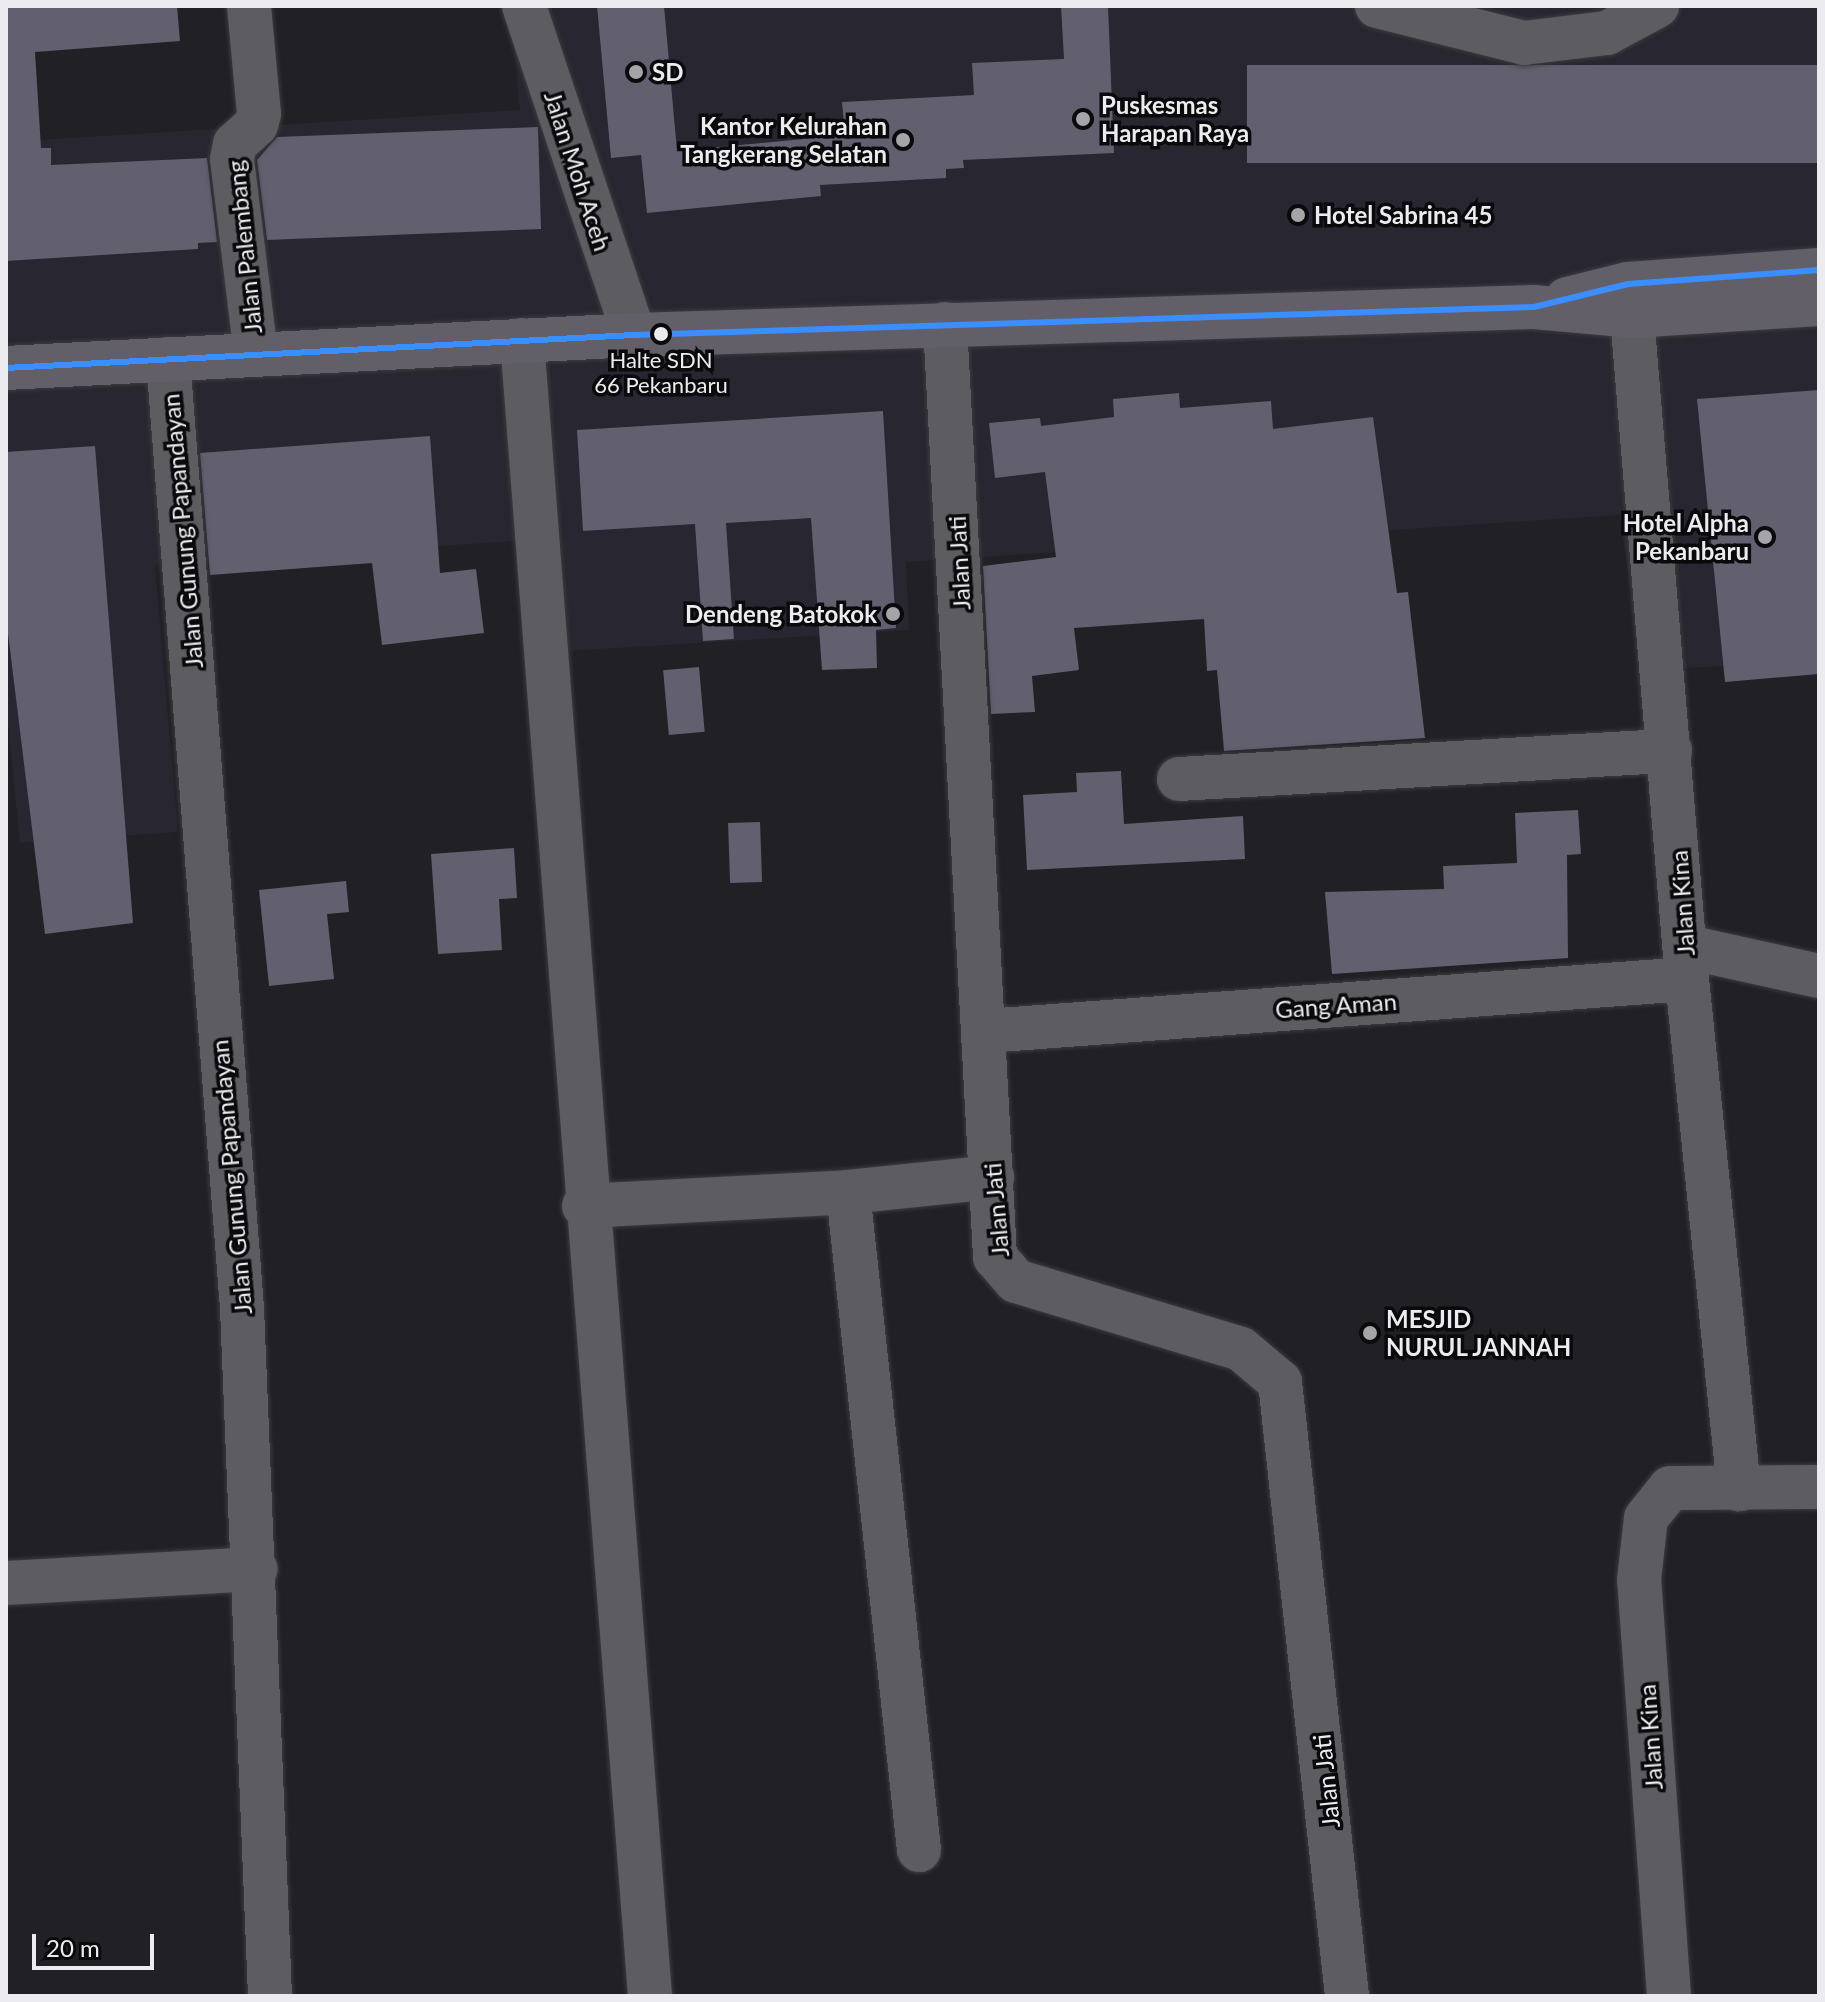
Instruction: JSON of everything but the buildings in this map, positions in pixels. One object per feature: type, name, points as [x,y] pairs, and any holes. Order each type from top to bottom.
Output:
[{"type":"main road","points":[[1534,307],[1628,284],[1819,270]]},
{"type":"main road","points":[[6,368],[522,340],[945,324],[1534,307],[1632,316],[1819,304]]},
{"type":"street","name":"Jalan Palembang","points":[[249,6],[259,114],[256,125],[235,144],[232,159],[256,354]]},
{"type":"street","name":"Jalan Moh Aceh","points":[[524,6],[634,335]]},
{"type":"street","points":[[1377,6],[1524,43],[1607,33],[1657,6]]},
{"type":"street","name":"Jalan Kina","points":[[1632,316],[1687,963],[1739,1489],[1670,1488],[1646,1518],[1639,1580],[1669,1996]]},
{"type":"street","name":"Jalan Jati","points":[[945,324],[986,1031],[995,1257],[1005,1273],[1241,1349],[1280,1382],[1347,1996]]},
{"type":"street","points":[[522,340],[584,1206],[650,1996]]},
{"type":"street","name":"Jalan Gunung Papandayan","points":[[168,359],[256,1569],[270,1996]]},
{"type":"street","points":[[1179,779],[1670,751]]},
{"type":"street","name":"Gang Aman","points":[[986,1031],[1687,963],[1819,976]]},
{"type":"street","points":[[584,1206],[848,1192],[992,1177]]},
{"type":"street","points":[[848,1192],[919,1850]]},
{"type":"street","points":[[1739,1489],[1819,1487]]},
{"type":"street","points":[[6,1583],[256,1569]]},
{"type":"shaded area","points":[[510,6],[1819,6],[1819,662],[1641,670],[1620,515],[906,562],[909,630],[534,653],[527,540],[155,565],[178,832],[20,843],[6,705],[6,142],[520,110]]},
{"type":"transit line","points":[[6,368],[634,335],[1534,307],[1628,284],[1819,270]]},
{"type":"place","name":"SD","points":[[636,72]]},
{"type":"place","name":"Puskesmas Harapan Raya","points":[[1083,119]]},
{"type":"place","name":"Kantor Kelurahan Tangkerang Selatan","points":[[903,140]]},
{"type":"place","name":"Hotel Sabrina 45","points":[[1298,215]]},
{"type":"place","name":"Halte SDN 66 Pekanbaru","points":[[661,334]]},
{"type":"place","name":"Hotel Alpha Pekanbaru","points":[[1765,537]]},
{"type":"place","name":"Dendeng Batokok","points":[[893,614]]},
{"type":"place","name":"MESJID NURUL JANNAH","points":[[1370,1333]]}]
